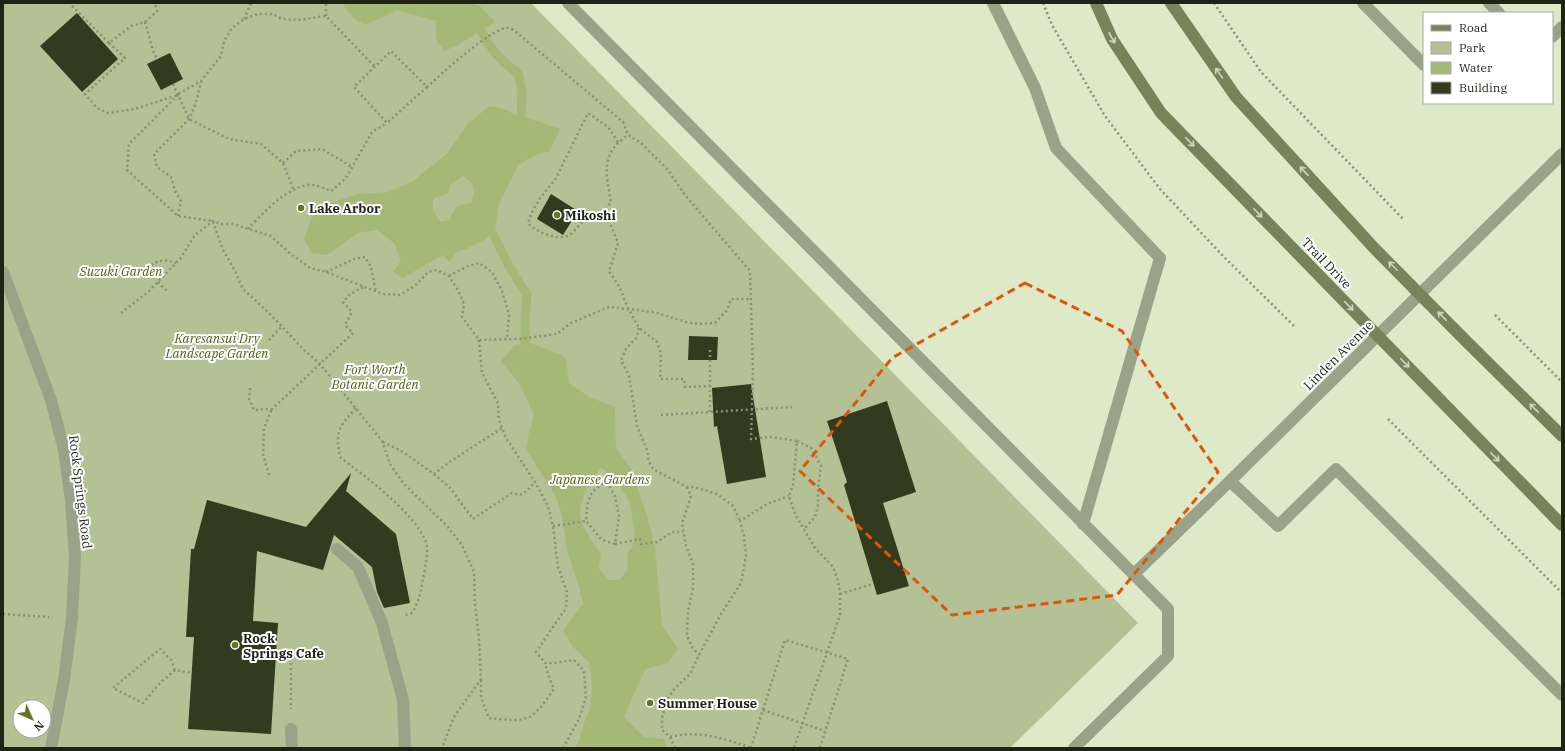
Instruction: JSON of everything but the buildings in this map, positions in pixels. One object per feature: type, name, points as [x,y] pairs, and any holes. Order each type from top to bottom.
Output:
[{"type":"street","name":"Trail Drive","points":[[1096,3],[1112,39],[1161,113],[1562,525]]},
{"type":"street","points":[[1171,3],[1236,97],[1375,249],[1466,342],[1562,436]]},
{"type":"lane","points":[[568,3],[1168,609],[1168,656],[1074,748]]},
{"type":"lane","points":[[992,3],[1035,88],[1056,148],[1160,258],[1083,524]]},
{"type":"lane","points":[[1363,3],[1423,64]]},
{"type":"lane","points":[[1489,3],[1498,12]]},
{"type":"lane","points":[[1553,36],[1562,27]]},
{"type":"lane","name":"Linden Avenue","points":[[1134,574],[1562,154]]},
{"type":"lane","name":"Rock Springs Road","points":[[3,272],[51,400],[64,450],[71,500],[75,558],[72,618],[64,680],[51,748]]},
{"type":"lane","points":[[1230,481],[1278,526],[1336,469],[1562,695]]},
{"type":"lane","points":[[337,549],[358,567],[382,623],[403,700],[405,748]]},
{"type":"lane","points":[[291,729],[292,748]]},
{"type":"path","points":[[109,43],[131,26],[145,22],[157,11],[155,3]]},
{"type":"path","points":[[244,19],[251,3]]},
{"type":"path","points":[[326,3],[326,16],[375,67]]},
{"type":"path","points":[[1043,3],[1052,25],[1105,116],[1160,189],[1223,256],[1294,326]]},
{"type":"path","points":[[1214,3],[1261,72],[1404,220]]},
{"type":"path","points":[[72,6],[125,58],[86,94],[97,108],[108,114],[135,109],[178,95],[201,81],[221,56],[224,41],[232,28],[244,19],[258,14],[273,14],[282,19],[298,20],[326,16]]},
{"type":"path","points":[[145,22],[157,59]]},
{"type":"path","points":[[248,229],[279,199],[307,185],[319,186],[331,191],[346,178],[372,132],[387,122],[476,45],[499,30],[508,28],[522,37],[623,122],[628,135],[641,143],[668,170],[686,195],[750,271],[753,371],[751,439],[771,437],[797,441],[811,448],[821,466],[818,488],[818,506],[815,517],[804,529]]},
{"type":"path","points":[[387,122],[354,87],[391,51],[427,87]]},
{"type":"path","points":[[178,216],[181,201],[175,191],[171,177],[157,167],[154,154],[189,119],[196,103],[201,81]]},
{"type":"path","points":[[173,84],[189,119],[228,139],[261,144],[283,163],[294,191]]},
{"type":"path","points":[[178,95],[129,144],[128,170],[178,216],[213,221],[221,224],[233,224],[271,236],[288,252],[310,268],[326,272],[383,294],[400,294],[417,284],[428,272],[437,270],[449,276],[459,292],[464,304],[462,317],[479,340],[482,373],[498,403],[500,420],[506,438],[535,482],[548,506],[553,526],[558,567],[566,592],[566,608],[536,652],[545,663],[548,675],[554,688],[543,704],[527,718],[508,720],[489,718],[481,697],[480,638],[475,604],[474,572],[462,545],[447,526],[404,484],[390,464],[382,441],[320,364],[243,289],[222,248],[213,221]]},
{"type":"path","points":[[618,142],[608,127],[588,113],[556,180],[540,198],[532,212],[528,223],[532,228],[556,238],[571,234],[582,221],[593,213],[604,211],[611,202],[606,172],[608,156],[618,142],[628,135]]},
{"type":"path","points":[[283,163],[296,151],[322,149],[352,167]]},
{"type":"path","points":[[604,211],[618,243],[610,271],[619,286],[628,308],[639,328],[657,342],[661,353],[660,379],[684,379],[685,387],[710,386]]},
{"type":"path","points":[[121,313],[158,282],[176,263],[195,234],[213,221]]},
{"type":"path","points":[[326,272],[354,259],[365,257],[371,267],[376,292]]},
{"type":"path","points":[[147,268],[156,262],[166,259],[176,263]]},
{"type":"path","points":[[449,276],[468,266],[479,263],[492,272],[502,291],[510,314],[507,340]]},
{"type":"path","points":[[158,282],[167,291]]},
{"type":"path","points":[[269,475],[263,454],[264,428],[272,409],[353,333],[345,325],[352,312],[343,302],[363,287]]},
{"type":"path","points":[[479,340],[507,340],[557,334],[571,323],[609,306],[654,312],[689,323],[715,323],[727,310],[731,299],[751,299]]},
{"type":"path","points":[[1495,315],[1562,382]]},
{"type":"path","points":[[268,340],[282,326]]},
{"type":"path","points":[[639,328],[637,337],[626,349],[621,360],[629,376],[636,426],[647,450],[649,462],[653,469],[688,487],[694,486],[717,494],[732,506],[740,521],[744,536],[746,556],[741,583],[721,614],[690,674],[675,688],[666,701],[662,720],[662,730],[670,737],[675,748]]},
{"type":"path","points":[[710,350],[710,412]]},
{"type":"path","points":[[250,388],[249,399],[254,410],[272,409]]},
{"type":"path","points":[[662,415],[792,407]]},
{"type":"path","points":[[356,408],[343,423],[337,439],[340,457],[369,480],[412,519],[426,540],[427,562],[419,603],[412,613],[382,623]]},
{"type":"path","points":[[1388,419],[1562,593]]},
{"type":"path","points":[[434,474],[451,461],[502,428]]},
{"type":"path","points":[[382,441],[404,452],[434,474],[450,488],[473,519],[512,492],[520,495],[527,491],[535,482]]},
{"type":"path","points":[[794,748],[840,615],[840,594],[838,581],[833,567],[815,548],[795,514],[789,496],[792,485],[797,441]]},
{"type":"path","points":[[615,544],[619,516],[615,496],[607,482],[596,487],[589,500],[586,521],[602,540],[615,544],[640,539],[641,544],[657,542],[672,532],[683,532]]},
{"type":"path","points":[[688,487],[690,496],[682,523],[683,532],[693,564],[693,588],[688,611],[687,636],[692,647],[699,655]]},
{"type":"path","points":[[740,521],[767,504],[789,496]]},
{"type":"path","points":[[553,526],[586,521]]},
{"type":"path","points":[[840,594],[873,584]]},
{"type":"path","points":[[3,614],[72,618]]},
{"type":"path","points":[[670,737],[700,734],[727,739],[751,748],[785,640],[848,659],[820,748]]},
{"type":"path","points":[[160,649],[171,660],[175,670],[158,685],[144,703],[113,688],[160,649]]},
{"type":"path","points":[[276,653],[291,653],[291,729]]},
{"type":"path","points":[[545,663],[574,660],[584,671],[586,698],[579,719],[563,748]]},
{"type":"path","points":[[175,670],[192,673]]},
{"type":"path","points":[[442,748],[454,717],[481,680]]},
{"type":"path","points":[[763,710],[825,731]]},
{"type":"highlighted area","points":[[1025,283],[1122,331],[1218,472],[1117,595],[952,615],[800,471],[892,358]]},
{"type":"green space","name":"Japanese Gardens","points":[[3,3],[531,3],[1138,623],[1010,748],[3,748]]},
{"type":"water","points":[[342,3],[466,3],[480,6],[495,22],[456,46],[444,51],[436,39],[436,21],[397,10],[365,25],[353,18]]},
{"type":"water","points":[[490,106],[504,109],[521,117],[560,129],[549,152],[539,153],[518,165],[499,203],[495,229],[486,239],[456,253],[449,262],[443,255],[403,278],[393,272],[401,261],[395,244],[377,230],[358,233],[327,255],[312,253],[304,239],[312,217],[331,203],[358,194],[388,192],[413,181],[447,154],[468,123]],"holes":[[[463,176],[474,188],[471,203],[457,206],[449,220],[441,222],[433,211],[434,198],[449,193],[450,185]]]},
{"type":"water","points":[[531,343],[566,358],[569,383],[589,397],[615,407],[616,447],[631,469],[648,519],[655,548],[662,625],[678,649],[668,663],[645,669],[624,717],[644,737],[664,739],[666,748],[575,748],[579,741],[590,709],[592,688],[589,662],[573,647],[563,630],[583,604],[567,551],[562,515],[555,495],[526,449],[534,415],[521,386],[501,361],[514,346]],"holes":[[[601,467],[617,481],[630,503],[635,534],[632,548],[628,552],[627,571],[619,580],[608,580],[599,568],[601,554],[585,530],[581,520],[580,511],[581,502],[585,492]]]},
{"type":"waterway","points":[[481,31],[496,54],[518,73],[522,91],[521,117]]},
{"type":"waterway","points":[[492,232],[508,264],[527,295],[525,344]]},
{"type":"place","name":"Lake Arbor","points":[[301,208]]},
{"type":"place","name":"Mikoshi","points":[[557,215]]},
{"type":"place","name":"Rock Springs Cafe","points":[[235,645]]},
{"type":"place","name":"Summer House","points":[[650,703]]},
{"type":"park label","name":"Suzuki Garden","points":[[121,271]]},
{"type":"park label","name":"Karesansui Dry Landscape Garden","points":[[217,346]]},
{"type":"park label","name":"Fort Worth Botanic Garden","points":[[375,376]]}]
